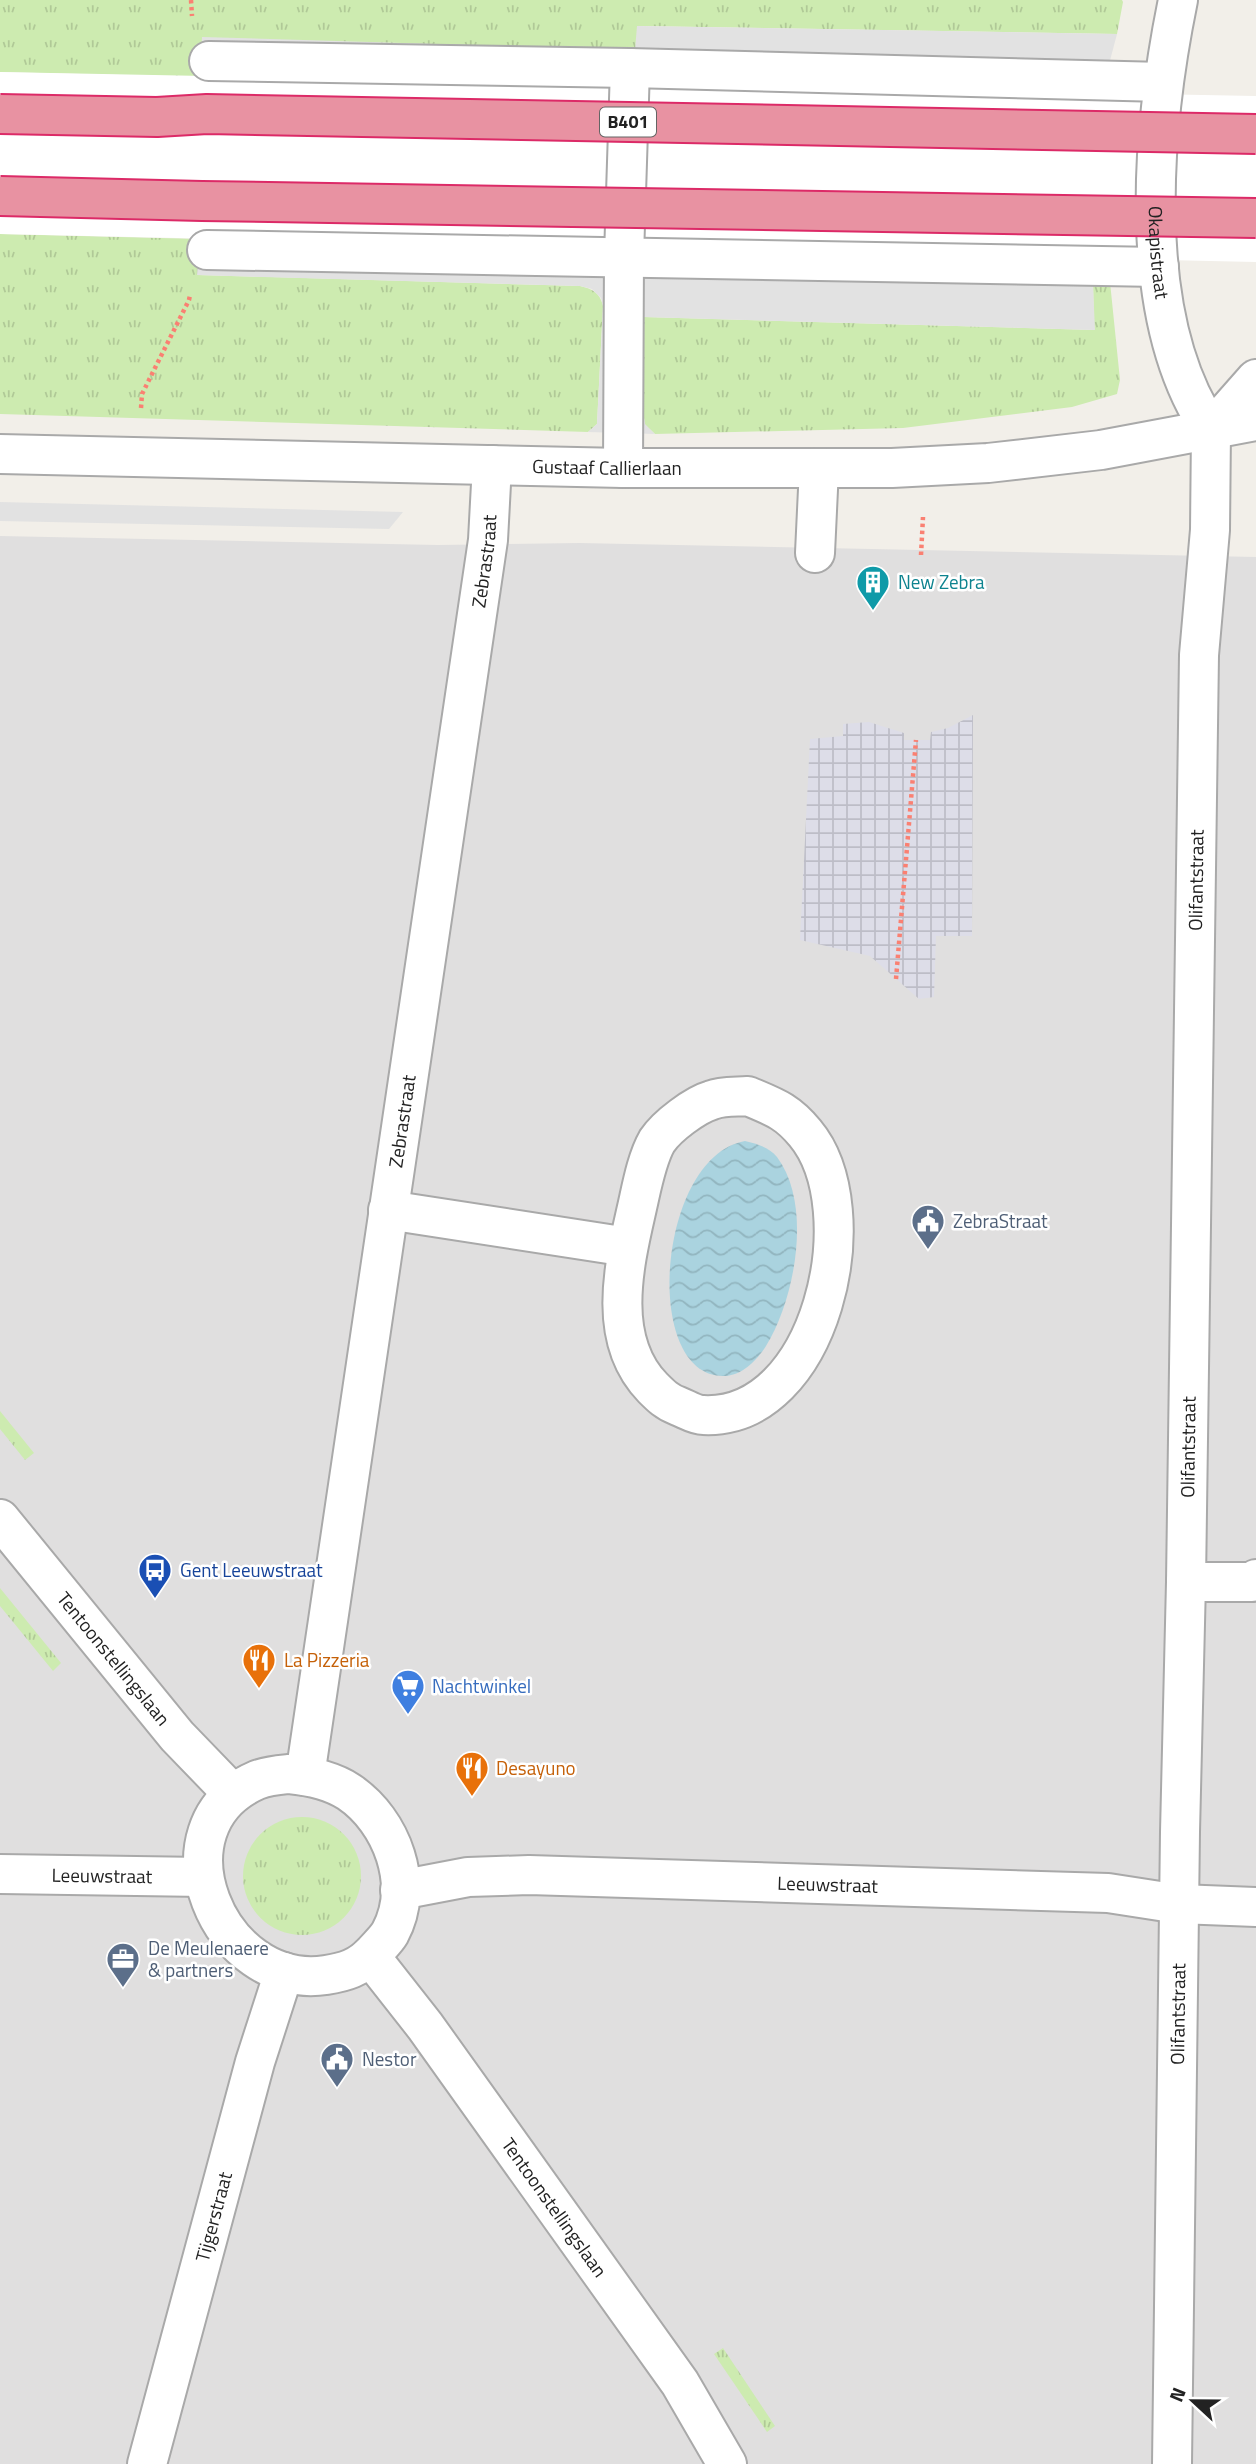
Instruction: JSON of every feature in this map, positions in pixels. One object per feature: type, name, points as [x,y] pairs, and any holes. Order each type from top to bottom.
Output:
[{"type":"highway","name":"B401","points":[[0,114],[156,117],[207,114],[1256,134]]},
{"type":"highway","points":[[0,196],[1256,218]]},
{"type":"street","name":"Okapistraat","points":[[1178,0],[1163,82],[1157,143],[1159,267],[1173,349],[1195,406],[1211,430]]},
{"type":"street","points":[[209,61],[630,68],[1163,82]]},
{"type":"street","points":[[623,468],[624,256],[630,68]]},
{"type":"street","points":[[208,250],[1159,267]]},
{"type":"street","points":[[1211,430],[1256,379]]},
{"type":"street","name":"Gustaaf Callierlaan","points":[[0,454],[623,468],[892,468],[988,463],[1101,450],[1256,421]]},
{"type":"street","name":"Olifantstraat","points":[[1172,2464],[1199,655],[1210,530],[1211,430]]},
{"type":"street","name":"Zebrastraat","points":[[305,1776],[488,540],[492,465]]},
{"type":"street","points":[[815,553],[819,468]]},
{"type":"street","points":[[748,1096],[782,1110],[807,1135],[822,1165],[831,1199],[831,1271],[810,1341],[792,1371],[767,1395],[737,1412],[701,1415],[667,1402],[642,1377],[627,1346],[622,1300],[628,1247],[642,1184],[657,1140],[682,1116],[712,1099],[748,1096]]},
{"type":"street","points":[[388,1210],[628,1247]]},
{"type":"street","name":"Tentoonstellingslaan","points":[[0,1519],[177,1735],[233,1794]]},
{"type":"street","points":[[1186,1582],[1252,1582],[1256,1579]]},
{"type":"street","points":[[289,1774],[305,1776],[320,1778],[349,1792],[374,1815],[391,1842],[400,1874],[400,1905],[390,1934],[370,1956],[350,1971],[315,1977],[284,1972],[254,1958],[230,1936],[212,1908],[204,1877],[204,1845],[215,1816],[233,1794],[259,1779],[289,1774]]},
{"type":"street","name":"Leeuwstraat","points":[[0,1874],[204,1877]]},
{"type":"street","name":"Leeuwstraat","points":[[400,1890],[468,1877],[529,1875],[1108,1893],[1180,1904],[1256,1907]]},
{"type":"street","name":"Tentoonstellingslaan","points":[[370,1956],[425,2026],[680,2383],[727,2464]]},
{"type":"street","name":"Tijgerstraat","points":[[147,2464],[255,2062],[284,1972]]},
{"type":"path","points":[[137,456],[142,394],[190,300],[192,261],[208,250]]},
{"type":"path","points":[[896,979],[916,740]]},
{"type":"shaded area","points":[[637,26],[1117,34],[1094,121],[1091,241],[1095,330],[644,317],[641,398],[645,424],[655,434],[588,432],[597,424],[603,306],[601,298],[592,289],[580,286],[197,275],[202,201],[202,37],[635,50]]},
{"type":"shaded area","points":[[0,502],[403,512],[389,529],[0,521]]},
{"type":"shaded area","points":[[0,536],[438,545],[579,543],[1256,557],[1256,2464],[0,2464]]},
{"type":"shaded area","points":[[973,715],[972,936],[936,936],[934,997],[919,999],[870,956],[800,940],[810,739],[843,736],[843,724],[869,722],[904,733],[904,740],[930,740],[931,732],[948,728]]},
{"type":"green space","points":[[0,0],[1123,2],[1117,34],[638,26],[636,50],[202,38],[200,77],[0,72]]},
{"type":"green space","points":[[0,234],[200,239],[198,275],[585,287],[598,295],[603,306],[597,424],[588,432],[0,414]]},
{"type":"green space","points":[[1093,282],[1110,282],[1120,380],[1117,394],[1072,407],[903,428],[655,434],[645,425],[641,398],[644,317],[1094,330]]},
{"type":"green space","points":[[0,1411],[34,1453],[25,1460],[0,1429]]},
{"type":"green space","points":[[0,1588],[61,1663],[53,1671],[0,1606]]},
{"type":"green space","points":[[302,1817],[325,1822],[344,1834],[356,1853],[361,1876],[356,1899],[344,1918],[325,1930],[302,1935],[279,1930],[260,1918],[248,1899],[243,1876],[248,1853],[260,1834],[279,1822]]},
{"type":"green space","points":[[723,2348],[775,2426],[767,2432],[714,2354]]},
{"type":"water","points":[[745,1141],[762,1146],[774,1154],[788,1177],[795,1200],[796,1252],[785,1303],[766,1346],[749,1366],[738,1373],[725,1376],[698,1368],[680,1343],[671,1308],[670,1266],[677,1223],[693,1185],[715,1156]]},
{"type":"pier","points":[[0,72],[1256,96],[1256,262],[0,234]]},
{"type":"place","name":"New Zebra","points":[[873,612]]},
{"type":"place","name":"ZebraStraat","points":[[928,1251]]},
{"type":"place","name":"Gent Leeuwstraat","points":[[155,1600]]},
{"type":"place","name":"La Pizzeria","points":[[259,1690]]},
{"type":"place","name":"Nachtwinkel","points":[[408,1716]]},
{"type":"place","name":"Desayuno","points":[[472,1798]]},
{"type":"place","name":"De Meulenaere & partners","points":[[123,1989]]},
{"type":"place","name":"Nestor","points":[[337,2089]]}]
